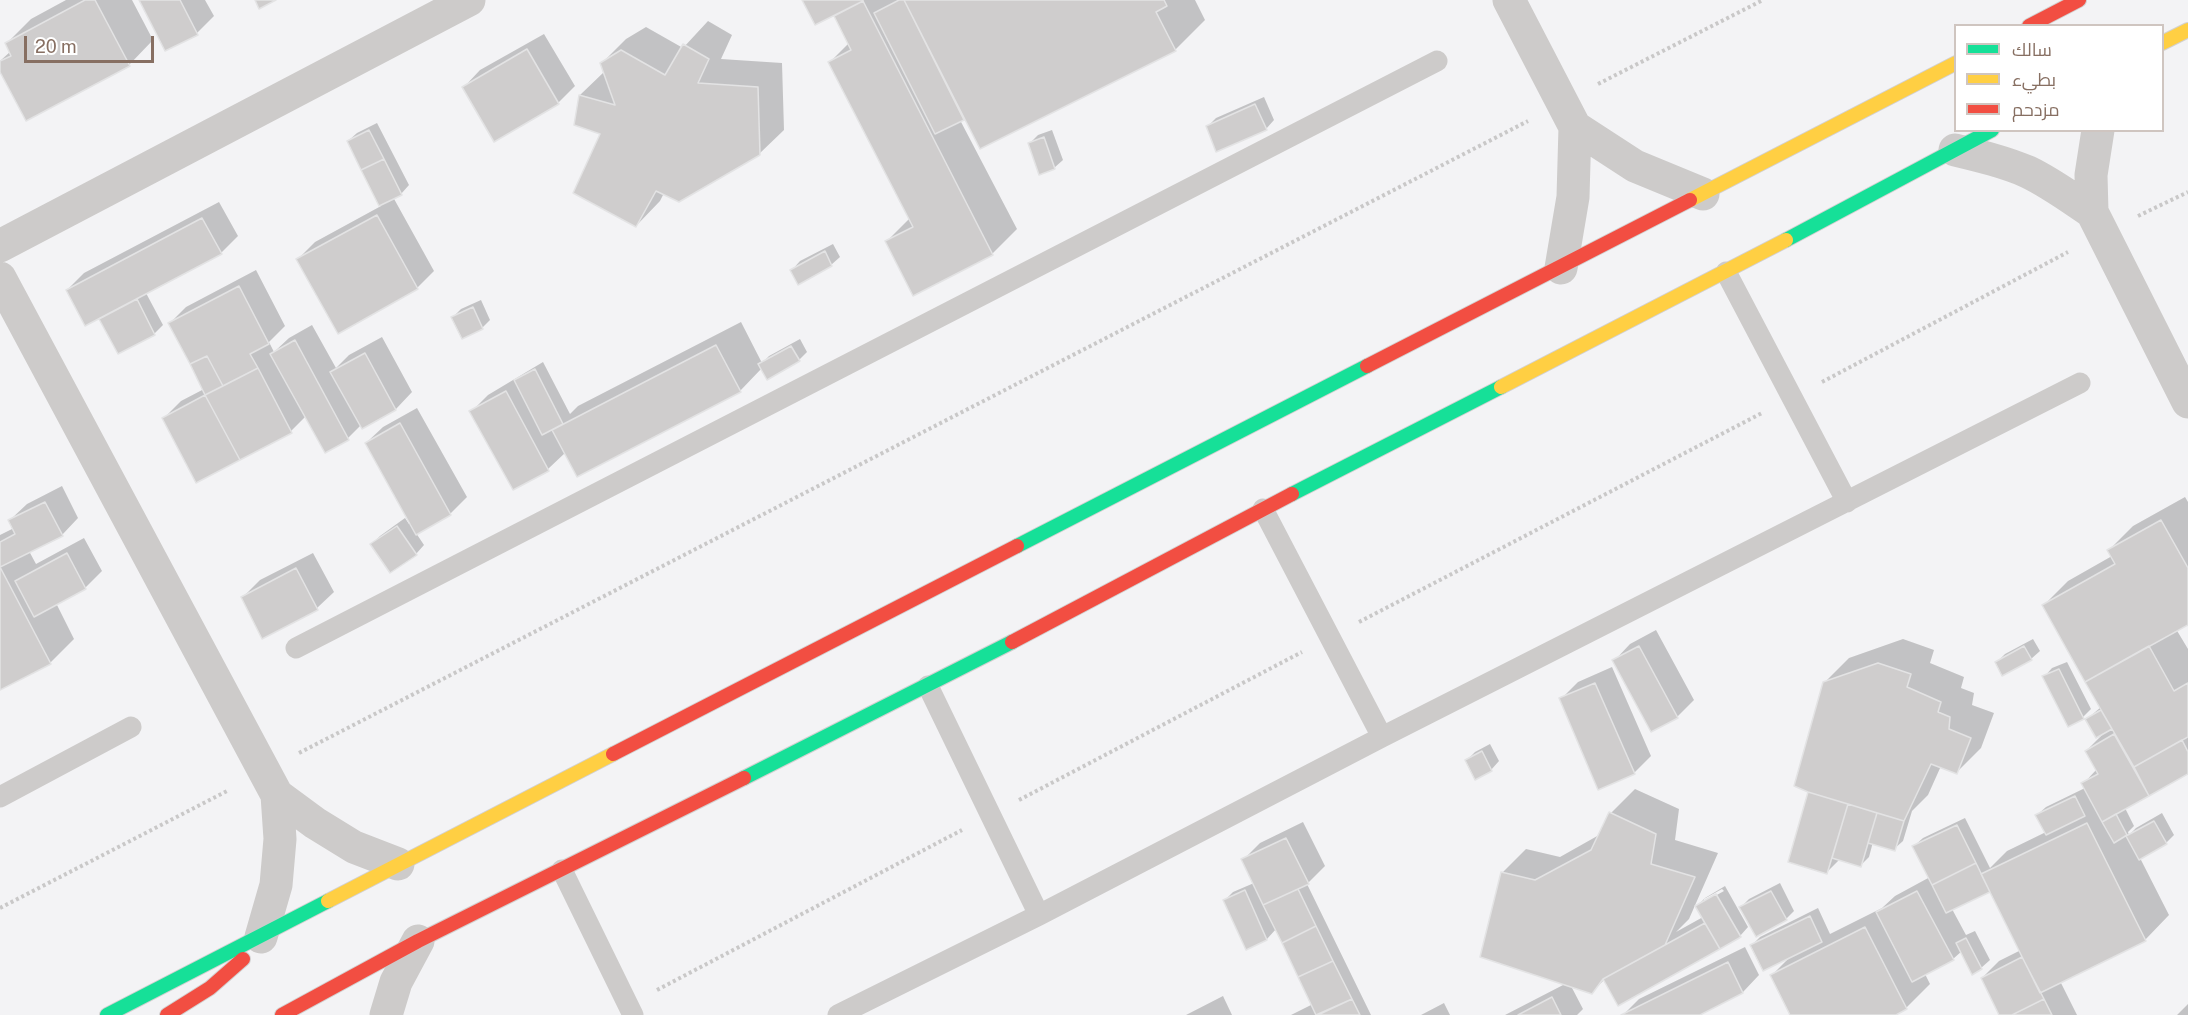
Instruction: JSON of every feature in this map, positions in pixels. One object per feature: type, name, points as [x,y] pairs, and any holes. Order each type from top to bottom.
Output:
[{"type":"main road","points":[[2033,24],[2079,0]]},
{"type":"main road","points":[[2164,42],[2188,30]]},
{"type":"main road","points":[[107,1015],[1954,64]]},
{"type":"main road","points":[[282,1015],[418,941],[928,686],[1263,509],[1726,272],[1988,132]]},
{"type":"main road","points":[[167,1015],[210,988],[240,963],[261,937]]},
{"type":"street","points":[[1509,0],[1569,115],[1635,166],[1703,195]]},
{"type":"street","points":[[0,246],[449,5]]},
{"type":"street","points":[[1561,268],[1573,197],[1569,115]]},
{"type":"street","points":[[2098,132],[2091,175],[2097,223],[2188,402]]},
{"type":"street","points":[[1955,150],[1992,159],[2027,172],[2061,190],[2097,223]]},
{"type":"street","points":[[0,278],[270,783],[280,839],[276,885],[261,937]]},
{"type":"street","points":[[270,783],[315,823],[354,847],[398,864]]},
{"type":"street","points":[[386,1015],[396,982],[418,941]]},
{"type":"lane","points":[[296,648],[1437,61]]},
{"type":"lane","points":[[1726,272],[1847,502]]},
{"type":"lane","points":[[838,1015],[1039,915],[1382,737],[2080,383]]},
{"type":"lane","points":[[1263,509],[1382,737]]},
{"type":"lane","points":[[928,686],[1039,915]]},
{"type":"lane","points":[[0,797],[131,727]]},
{"type":"lane","points":[[562,870],[631,1010]]},
{"type":"path","points":[[0,908],[270,783],[1569,115],[1763,0]]},
{"type":"path","points":[[631,1010],[991,815],[1792,398],[2097,223],[2188,192]]},
{"type":"building","points":[[85,0],[95,0],[130,66],[26,121],[0,72],[0,61],[11,56],[5,43]]},
{"type":"building","points":[[139,0],[180,0],[198,35],[165,51]]},
{"type":"building","points":[[255,0],[276,0],[259,9]]},
{"type":"building","points":[[802,0],[863,0],[863,1],[815,25]]},
{"type":"building","points":[[899,0],[904,0],[964,120],[935,134],[874,13]]},
{"type":"building","points":[[904,0],[1164,0],[1167,6],[1156,12],[1176,51],[980,149]]},
{"type":"building","points":[[863,1],[993,255],[913,296],[885,241],[913,227],[828,62],[851,50],[834,16]]},
{"type":"building","points":[[683,44],[709,59],[698,83],[758,87],[760,155],[679,202],[656,191],[636,227],[573,193],[600,134],[574,125],[579,95],[615,105],[600,63],[621,50],[665,75]]},
{"type":"building","points":[[527,49],[559,104],[494,142],[462,87]]},
{"type":"building","points":[[1255,104],[1267,130],[1216,152],[1206,126]]},
{"type":"building","points":[[369,130],[384,159],[361,170],[347,141]]},
{"type":"building","points":[[1044,137],[1055,169],[1039,175],[1028,143]]},
{"type":"building","points":[[384,159],[402,195],[379,206],[361,170]]},
{"type":"building","points":[[377,215],[418,289],[338,334],[296,259]]},
{"type":"building","points":[[202,218],[222,254],[85,326],[66,290]]},
{"type":"building","points":[[825,251],[832,266],[798,285],[790,270]]},
{"type":"building","points":[[239,286],[269,344],[250,354],[258,368],[223,386],[207,356],[190,364],[168,323]]},
{"type":"building","points":[[137,299],[155,335],[118,354],[99,319]]},
{"type":"building","points":[[473,307],[483,329],[462,339],[451,317]]},
{"type":"building","points":[[295,340],[349,440],[325,453],[270,354]]},
{"type":"building","points":[[716,345],[741,392],[577,477],[552,430]]},
{"type":"building","points":[[791,346],[800,361],[767,380],[758,364]]},
{"type":"building","points":[[365,353],[396,410],[362,429],[330,372]]},
{"type":"building","points":[[207,356],[223,386],[205,395],[190,364]]},
{"type":"building","points":[[258,368],[292,433],[240,460],[205,395]]},
{"type":"building","points":[[535,369],[563,424],[542,435],[514,380]]},
{"type":"building","points":[[506,391],[549,471],[513,490],[469,411]]},
{"type":"building","points":[[205,395],[240,460],[196,483],[162,418]]},
{"type":"building","points":[[400,423],[451,515],[416,535],[365,443]]},
{"type":"building","points":[[45,502],[63,536],[0,567],[0,542],[15,534],[8,520]]},
{"type":"building","points":[[2161,520],[2188,568],[2188,625],[2085,682],[2042,605],[2115,564],[2107,550]]},
{"type":"building","points":[[397,526],[417,555],[390,573],[370,544]]},
{"type":"building","points":[[67,553],[86,589],[34,617],[15,581]]},
{"type":"building","points":[[0,567],[51,664],[0,690]]},
{"type":"building","points":[[296,568],[318,610],[262,639],[241,597]]},
{"type":"building","points":[[1639,646],[1678,718],[1651,732],[1612,660]]},
{"type":"building","points":[[2024,646],[2032,660],[2002,676],[1995,662]]},
{"type":"building","points":[[2149,646],[2174,691],[2188,683],[2188,737],[2134,767],[2085,682]]},
{"type":"building","points":[[1878,663],[1911,674],[1907,687],[1941,702],[1938,712],[1950,717],[1949,729],[1971,738],[1957,774],[1931,764],[1904,821],[1794,786],[1823,682]]},
{"type":"building","points":[[2059,669],[2084,719],[2068,727],[2042,676]]},
{"type":"building","points":[[1595,683],[1635,774],[1598,790],[1559,698]]},
{"type":"building","points":[[2101,710],[2112,729],[2096,738],[2085,719]]},
{"type":"building","points":[[2114,734],[2149,796],[2102,822],[2081,783],[2098,774],[2085,751]]},
{"type":"building","points":[[2182,740],[2188,752],[2188,774],[2149,796],[2134,767]]},
{"type":"building","points":[[1482,751],[1492,771],[1475,780],[1465,760]]},
{"type":"building","points":[[1808,792],[1848,804],[1827,874],[1788,862]]},
{"type":"building","points":[[2075,796],[2085,816],[2046,835],[2035,815]]},
{"type":"building","points":[[1848,804],[1877,813],[1861,867],[1832,858]]},
{"type":"building","points":[[1609,812],[1656,834],[1651,864],[1695,877],[1665,945],[1603,979],[1592,994],[1480,957],[1501,872],[1535,880],[1591,850]]},
{"type":"building","points":[[1877,813],[1904,821],[1895,851],[1868,843]]},
{"type":"building","points":[[2116,814],[2127,835],[2114,843],[2102,822]]},
{"type":"building","points":[[2154,821],[2167,844],[2139,860],[2126,836]]},
{"type":"building","points":[[2087,823],[2146,941],[2040,993],[1981,874]]},
{"type":"building","points":[[1957,825],[1976,863],[1932,885],[1912,846]]},
{"type":"building","points":[[1286,838],[1309,884],[1263,905],[1241,859]]},
{"type":"building","points":[[1976,863],[1990,892],[1946,913],[1932,885]]},
{"type":"building","points":[[1298,889],[1316,926],[1282,943],[1263,905]]},
{"type":"building","points":[[1245,890],[1267,940],[1246,950],[1223,900]]},
{"type":"building","points":[[1771,891],[1787,920],[1756,937],[1739,907]]},
{"type":"building","points":[[1917,891],[1954,960],[1912,982],[1876,912]]},
{"type":"building","points":[[1716,894],[1741,937],[1720,949],[1695,906]]},
{"type":"building","points":[[1810,916],[1822,942],[1763,971],[1750,945]]},
{"type":"building","points":[[1705,923],[1720,949],[1618,1006],[1603,979]]},
{"type":"building","points":[[1316,926],[1333,961],[1298,977],[1282,943]]},
{"type":"building","points":[[1865,927],[1907,1009],[1896,1015],[1790,1015],[1770,975]]},
{"type":"building","points":[[1966,938],[1982,969],[1972,975],[1956,943]]},
{"type":"building","points":[[2022,957],[2044,999],[2012,1015],[1999,1015],[1981,978]]},
{"type":"building","points":[[1333,961],[1352,999],[1316,1015],[1298,977]]},
{"type":"building","points":[[1728,962],[1743,993],[1700,1015],[1621,1015]]},
{"type":"building","points":[[1552,997],[1561,1015],[1518,1015]]},
{"type":"building","points":[[1352,999],[1360,1015],[1318,1015]]},
{"type":"building","points":[[2044,999],[2052,1015],[2012,1015]]},
{"type":"traffic: fast","points":[[1786,240],[1988,132]]},
{"type":"traffic: fast","points":[[1017,546],[1367,366]]},
{"type":"traffic: fast","points":[[1292,494],[1501,387]]},
{"type":"traffic: fast","points":[[744,778],[1012,642]]},
{"type":"traffic: fast","points":[[107,1015],[328,901]]},
{"type":"traffic: slow","points":[[2164,42],[2188,30]]},
{"type":"traffic: slow","points":[[1690,200],[1954,64]]},
{"type":"traffic: slow","points":[[1501,387],[1786,240]]},
{"type":"traffic: slow","points":[[328,901],[613,754]]},
{"type":"traffic: jam","points":[[2033,24],[2079,0]]},
{"type":"traffic: jam","points":[[1367,366],[1690,200]]},
{"type":"traffic: jam","points":[[1012,642],[1292,494]]},
{"type":"traffic: jam","points":[[613,754],[1017,546]]},
{"type":"traffic: jam","points":[[282,1015],[418,941],[744,778]]},
{"type":"traffic: jam","points":[[167,1015],[210,988],[243,959]]}]
